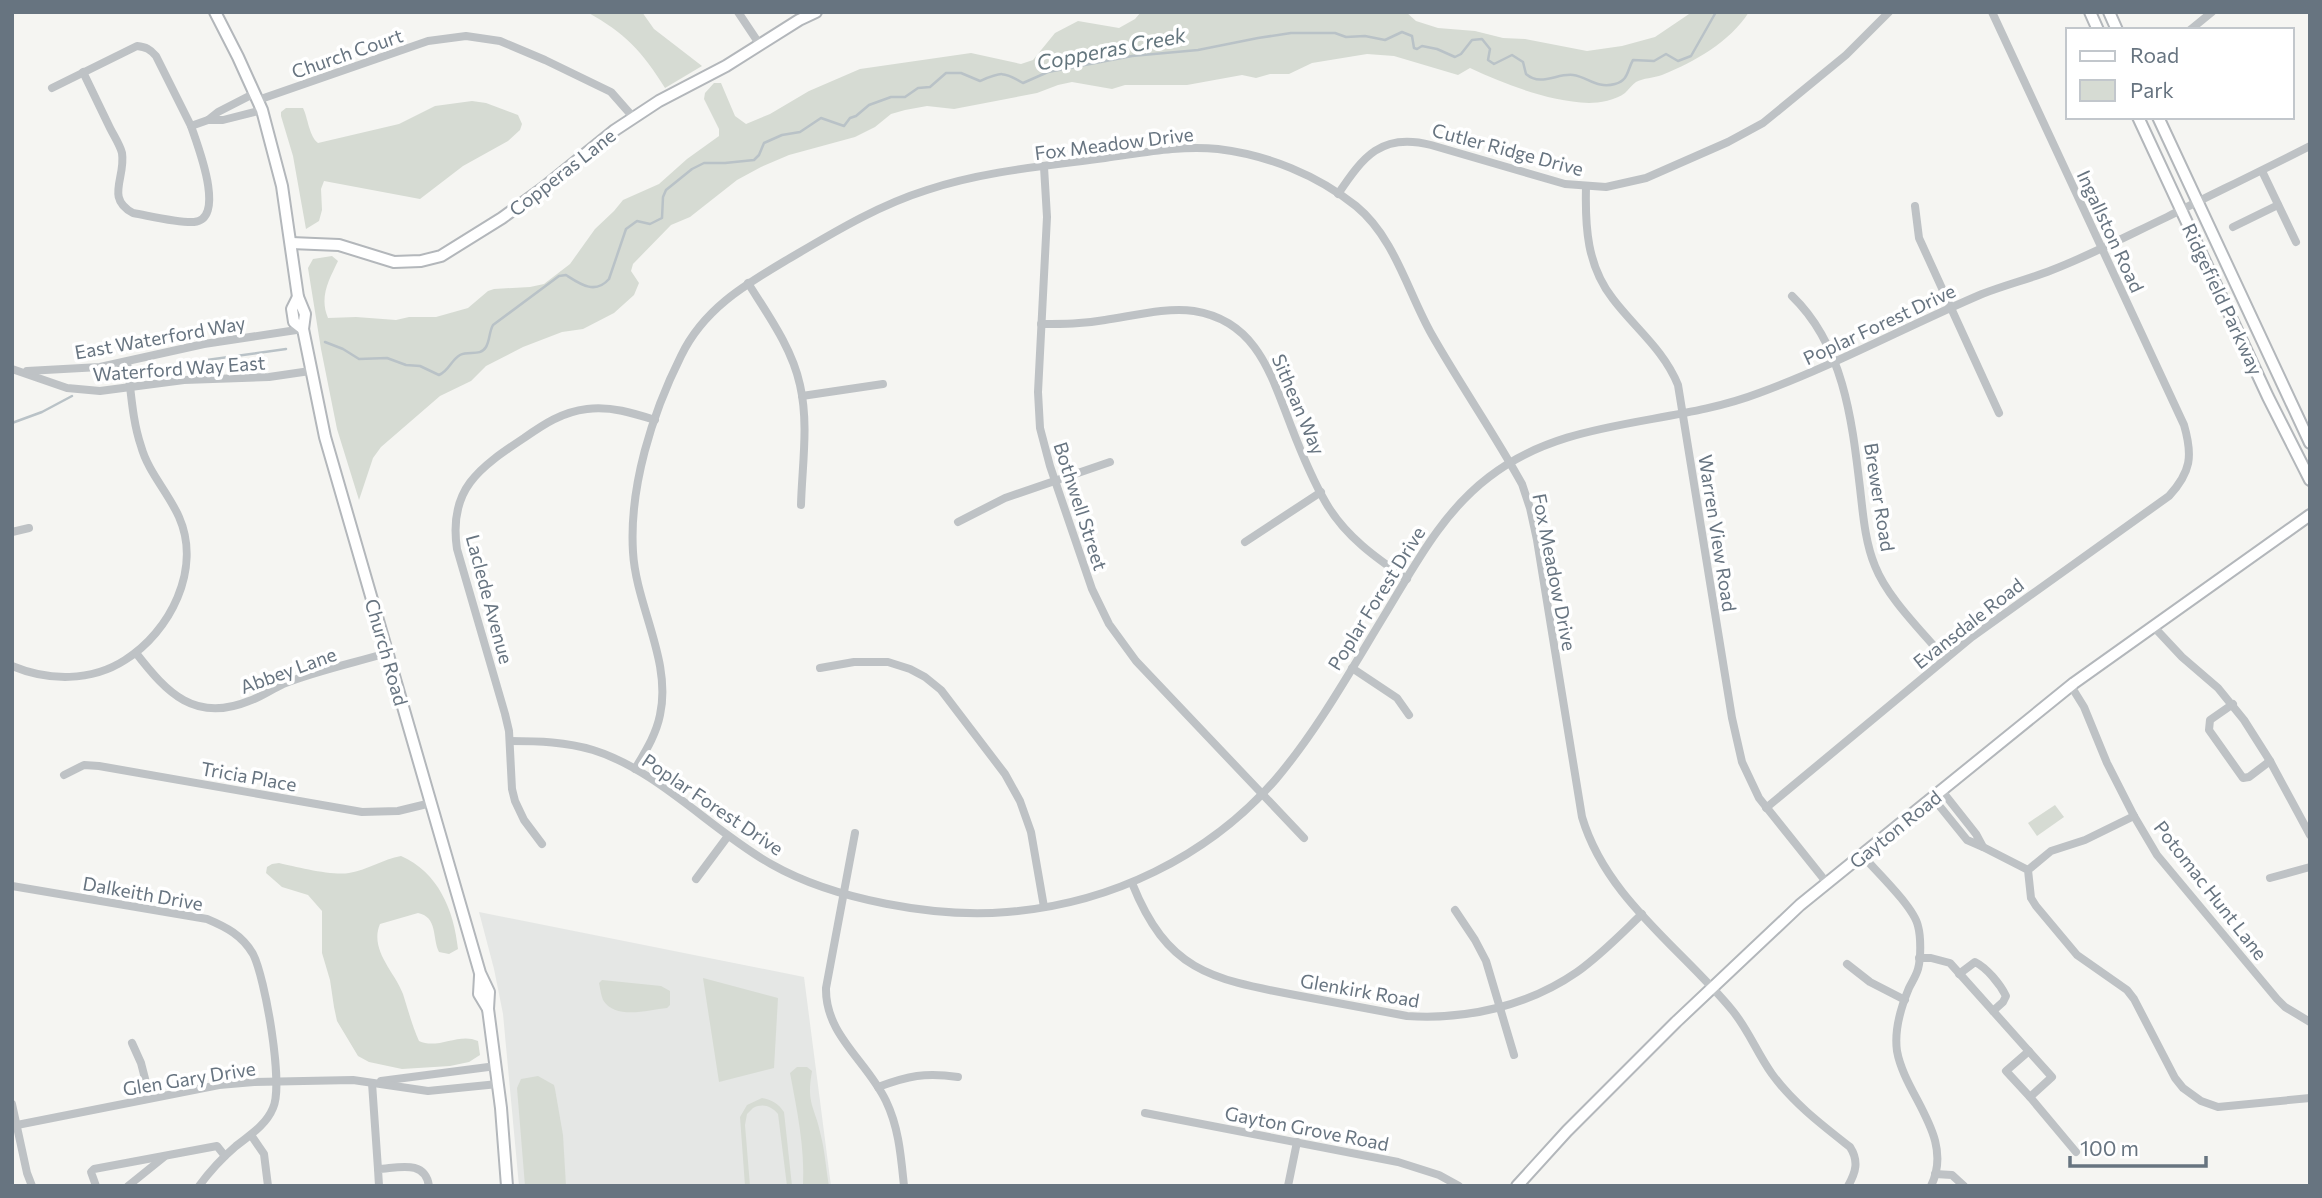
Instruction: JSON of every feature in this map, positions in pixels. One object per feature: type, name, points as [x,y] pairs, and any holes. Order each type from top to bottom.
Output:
[{"type":"main road","name":"Church Road","points":[[215,12],[258,101],[277,163],[298,297],[292,309],[294,322],[303,329],[325,437],[480,973],[479,994],[488,1009],[496,1066],[507,1186]]},
{"type":"main road","name":"Copperas Lane","points":[[291,243],[339,245],[394,262],[421,261],[441,256],[502,218],[634,117],[816,12]]},
{"type":"main road","points":[[2090,12],[2097,28]]},
{"type":"main road","points":[[2109,12],[2116,28]]},
{"type":"main road","name":"Ridgefield Parkway","points":[[2139,119],[2268,397],[2310,480]]},
{"type":"main road","name":"Ridgefield Parkway","points":[[2159,119],[2310,443]]},
{"type":"main road","name":"Gayton Road","points":[[1517,1186],[1525,1174],[1567,1131],[1712,988],[1774,928],[1827,883],[2071,687],[2310,515]]},
{"type":"street","points":[[738,12],[760,45]]},
{"type":"street","name":"Cutler Ridge Drive","points":[[1338,194],[1367,156],[1391,143],[1408,141],[1431,145],[1554,181],[1586,187],[1606,187],[1646,178],[1750,131],[1781,110],[1846,55],[1888,12]]},
{"type":"street","name":"Ingallston Road","points":[[1993,12],[2184,425],[2190,447],[2189,466]]},
{"type":"street","points":[[2192,28],[2212,12]]},
{"type":"street","name":"Church Court","points":[[258,101],[428,41],[466,36],[511,45],[589,81],[611,92],[634,117]]},
{"type":"street","points":[[52,88],[83,72],[137,46],[149,48],[156,56],[191,126],[210,197],[209,211],[204,217],[194,222],[133,213],[124,209],[119,202],[118,193],[122,164],[120,147],[83,72]]},
{"type":"street","points":[[208,120],[218,111],[258,101]]},
{"type":"street","points":[[191,126],[208,120],[223,120],[258,101]]},
{"type":"street","name":"Poplar Forest Drive","points":[[510,741],[572,745],[608,756],[635,769],[751,853],[789,874],[844,893],[943,911],[997,913],[1077,901],[1132,883],[1191,851],[1238,817],[1262,793],[1305,741],[1451,512],[1483,481],[1510,463],[1535,448],[1570,435],[1684,414],[1754,396],[2003,286],[2053,270],[2197,203],[2310,146]]},
{"type":"street","name":"Fox Meadow Drive","points":[[635,769],[653,738],[662,700],[661,672],[638,587],[633,547],[636,492],[641,465],[673,373],[690,339],[716,307],[748,283],[841,228],[909,196],[973,177],[1179,148],[1240,152],[1276,162],[1338,194],[1364,214],[1382,235],[1427,326],[1510,463],[1527,497],[1535,527],[1582,817],[1590,843],[1601,864],[1618,888],[1742,1024],[1784,1089],[1850,1147],[1855,1154],[1856,1170],[1848,1186]]},
{"type":"street","name":"Bothwell Street","points":[[1044,167],[1047,217],[1038,404],[1043,441],[1092,589],[1116,636],[1136,661],[1304,838]]},
{"type":"street","points":[[2262,171],[2296,242]]},
{"type":"street","name":"Warren View Road","points":[[1586,187],[1586,235],[1595,267],[1613,300],[1666,359],[1678,385],[1735,737],[1747,775],[1766,808],[1827,883]]},
{"type":"street","points":[[2234,227],[2278,205]]},
{"type":"street","points":[[1914,206],[1919,238],[1999,414]]},
{"type":"street","points":[[748,283],[787,349],[800,385],[803,432],[801,505]]},
{"type":"street","name":"Brewer Road","points":[[1792,296],[1813,320],[1834,361],[1849,403],[1864,520],[1875,566],[1890,592],[1945,659]]},
{"type":"street","name":"Sithean Way","points":[[1041,324],[1076,324],[1184,310],[1225,321],[1243,334],[1261,354],[1321,492],[1340,523],[1353,538],[1406,579]]},
{"type":"street","name":"East Waterford Way","points":[[17,370],[90,368],[204,344],[303,329]]},
{"type":"street","points":[[12,666],[41,675],[78,677],[122,663],[146,646],[164,625],[176,601],[183,580],[185,547],[180,519],[151,471],[140,446],[127,362]]},
{"type":"street","name":"Waterford Way East","points":[[17,370],[62,387],[85,391],[184,380],[269,377],[310,371]]},
{"type":"street","points":[[802,396],[884,384]]},
{"type":"street","name":"Laclede Avenue","points":[[542,844],[524,820],[512,789],[510,741],[505,714],[457,549],[455,527],[461,498],[483,466],[564,414],[589,409],[613,409],[655,420]]},
{"type":"street","points":[[958,522],[1005,498],[1110,463]]},
{"type":"street","name":"Evansdale Road","points":[[1766,808],[2006,611],[2169,496],[2189,466]]},
{"type":"street","points":[[1245,542],[1321,492]]},
{"type":"street","points":[[12,532],[29,528]]},
{"type":"street","points":[[2153,626],[2233,704],[2270,761],[2310,835]]},
{"type":"street","name":"Abbey Lane","points":[[136,653],[158,681],[180,699],[207,708],[225,708],[250,701],[297,680],[387,653]]},
{"type":"street","points":[[820,668],[865,661],[888,662],[910,669],[941,690],[1005,774],[1020,801],[1031,832],[1044,907]]},
{"type":"street","points":[[1352,668],[1397,698],[1409,715]]},
{"type":"street","name":"Potomac Hunt Lane","points":[[2071,687],[2084,707],[2107,763],[2134,816],[2157,855],[2277,999],[2310,1022]]},
{"type":"street","points":[[2233,704],[2210,720],[2209,730],[2243,778],[2249,777],[2270,761]]},
{"type":"street","name":"Tricia Place","points":[[64,775],[84,765],[99,766],[362,812],[398,811],[431,803]]},
{"type":"street","points":[[1937,795],[1976,834],[1983,846],[2028,870]]},
{"type":"street","points":[[2028,870],[2051,851],[2085,840],[2134,816]]},
{"type":"street","points":[[855,832],[826,988],[827,1004],[834,1026],[878,1087],[894,1119],[904,1186]]},
{"type":"street","points":[[696,879],[728,836]]},
{"type":"street","points":[[1862,855],[1903,902],[1918,925],[1918,970],[1898,1025],[1897,1050],[1902,1067],[1933,1131],[1937,1155],[1931,1186]]},
{"type":"street","points":[[2270,878],[2310,867]]},
{"type":"street","points":[[2028,870],[2031,898],[2036,906],[2077,956],[2127,990],[2175,1079],[2183,1088],[2201,1101],[2218,1107],[2310,1098]]},
{"type":"street","name":"Glenkirk Road","points":[[1132,883],[1150,922],[1170,947],[1199,969],[1224,981],[1406,1016],[1451,1017],[1531,997],[1571,976],[1642,914]]},
{"type":"street","name":"Dalkeith Drive","points":[[13,889],[207,919],[231,929],[245,943],[256,961],[271,1031],[277,1081],[274,1108],[264,1124],[225,1156],[199,1186]]},
{"type":"street","points":[[1455,911],[1486,961],[1514,1055]]},
{"type":"street","points":[[1919,958],[1950,963],[2052,1077],[2030,1097]]},
{"type":"street","points":[[1959,974],[1975,962],[1983,967],[2006,996],[1993,1011]]},
{"type":"street","points":[[1847,964],[1870,982],[1905,1000]]},
{"type":"street","points":[[132,1043],[141,1063],[150,1098]]},
{"type":"street","points":[[2029,1051],[2006,1071],[2076,1152]]},
{"type":"street","name":"Glen Gary Drive","points":[[372,1083],[496,1066]]},
{"type":"street","points":[[878,1087],[902,1078],[924,1074],[958,1077]]},
{"type":"street","name":"Glen Gary Drive","points":[[14,1126],[219,1085],[353,1080],[428,1091],[498,1084]]},
{"type":"street","points":[[372,1083],[379,1186]]},
{"type":"street","points":[[12,1104],[14,1126],[32,1186]]},
{"type":"street","name":"Gayton Grove Road","points":[[1145,1113],[1420,1167],[1459,1186]]},
{"type":"street","points":[[251,1135],[264,1154],[268,1186]]},
{"type":"street","points":[[1289,1186],[1297,1142]]},
{"type":"street","points":[[96,1186],[91,1172],[94,1169],[217,1146],[225,1156]]},
{"type":"street","points":[[128,1186],[166,1156]]},
{"type":"street","points":[[378,1169],[416,1167],[425,1173],[429,1186]]},
{"type":"street","points":[[1935,1174],[1952,1175],[1964,1186]]},
{"type":"shaded area","points":[[479,912],[804,977],[831,1186],[519,1186],[503,1014]]},
{"type":"green space","points":[[587,12],[642,12],[654,29],[702,66],[665,88],[632,44]]},
{"type":"green space","points":[[1141,12],[1406,12],[1416,21],[1438,28],[1475,31],[1587,51],[1622,46],[1655,37],[1692,12],[1749,12],[1722,42],[1699,57],[1662,75],[1636,82],[1625,93],[1607,101],[1573,102],[1543,96],[1470,68],[1458,75],[1394,56],[1367,54],[1312,63],[1289,74],[1270,74],[1256,78],[1242,75],[1187,85],[1125,85],[1112,89],[1072,82],[1037,93],[954,109],[927,106],[891,114],[875,127],[855,137],[789,155],[761,167],[737,180],[690,217],[671,225],[633,264],[631,271],[639,283],[634,295],[614,313],[583,329],[562,332],[523,347],[486,366],[471,381],[440,396],[381,447],[373,458],[359,500],[337,429],[321,349],[308,268],[313,259],[332,256],[338,261],[325,296],[328,318],[396,320],[436,317],[468,308],[494,289],[544,284],[570,264],[595,229],[623,200],[659,184],[719,136],[719,129],[704,99],[705,93],[714,83],[721,83],[735,116],[746,124],[770,114],[809,91],[860,69],[971,53],[1021,64],[1033,60],[1055,33],[1078,21],[1119,28],[1135,19]]},
{"type":"green space","points":[[472,101],[486,103],[518,115],[522,124],[520,130],[508,141],[463,166],[420,199],[324,181],[319,221],[306,229],[293,156],[281,116],[281,112],[286,108],[303,108],[318,143],[399,124],[435,106]]},
{"type":"green space","points":[[2055,805],[2064,817],[2037,836],[2028,823]]},
{"type":"green space","points":[[401,856],[425,872],[442,894],[453,920],[458,949],[449,954],[439,952],[432,923],[418,913],[380,924],[380,952],[403,994],[419,1041],[434,1044],[463,1038],[478,1041],[480,1055],[469,1062],[402,1069],[369,1062],[358,1056],[337,1021],[322,953],[322,911],[308,895],[282,887],[266,873],[267,867],[279,863],[342,874],[363,870]]},
{"type":"green space","points":[[703,978],[778,998],[774,1068],[719,1082]]},
{"type":"green space","points":[[602,980],[661,986],[670,991],[670,1005],[667,1008],[642,1012],[615,1010],[603,1000],[599,983]]},
{"type":"green space","points":[[797,1067],[807,1067],[812,1071],[811,1099],[819,1126],[829,1186],[803,1186],[802,1143],[790,1073]]},
{"type":"green space","points":[[538,1076],[554,1085],[563,1135],[566,1186],[525,1186],[517,1088],[521,1079]]},
{"type":"green space","points":[[762,1098],[775,1102],[784,1112],[792,1186],[787,1186],[778,1114],[770,1107],[757,1106],[747,1114],[745,1125],[750,1186],[745,1186],[740,1117],[747,1105]]},
{"type":"waterway","name":"Copperas Creek","points":[[325,342],[359,359],[387,358],[406,365],[420,366],[439,375],[460,355],[484,350],[493,325],[559,276],[566,275],[593,287],[604,284],[609,279],[626,229],[637,221],[650,224],[662,218],[666,190],[692,169],[704,163],[754,160],[764,143],[782,135],[800,132],[821,118],[844,126],[850,118],[869,105],[891,97],[905,97],[918,88],[930,87],[946,73],[961,73],[980,81],[1002,74],[1023,83],[1048,72],[1132,56],[1198,50],[1291,33],[1335,33],[1346,37],[1365,36],[1385,40],[1402,32],[1412,36],[1414,48],[1422,46],[1437,49],[1455,57],[1461,54],[1472,40],[1482,39],[1490,49],[1488,60],[1494,64],[1512,55],[1523,62],[1526,74],[1532,78],[1543,80],[1573,75],[1609,85],[1623,80],[1633,60],[1654,61],[1666,54],[1678,61],[1691,56],[1716,12]]},
{"type":"waterway","name":"Copperas Creek","points":[[143,371],[286,349]]},
{"type":"waterway","name":"Copperas Creek","points":[[98,383],[115,377]]},
{"type":"waterway","name":"Copperas Creek","points":[[12,423],[42,412],[72,396]]}]
